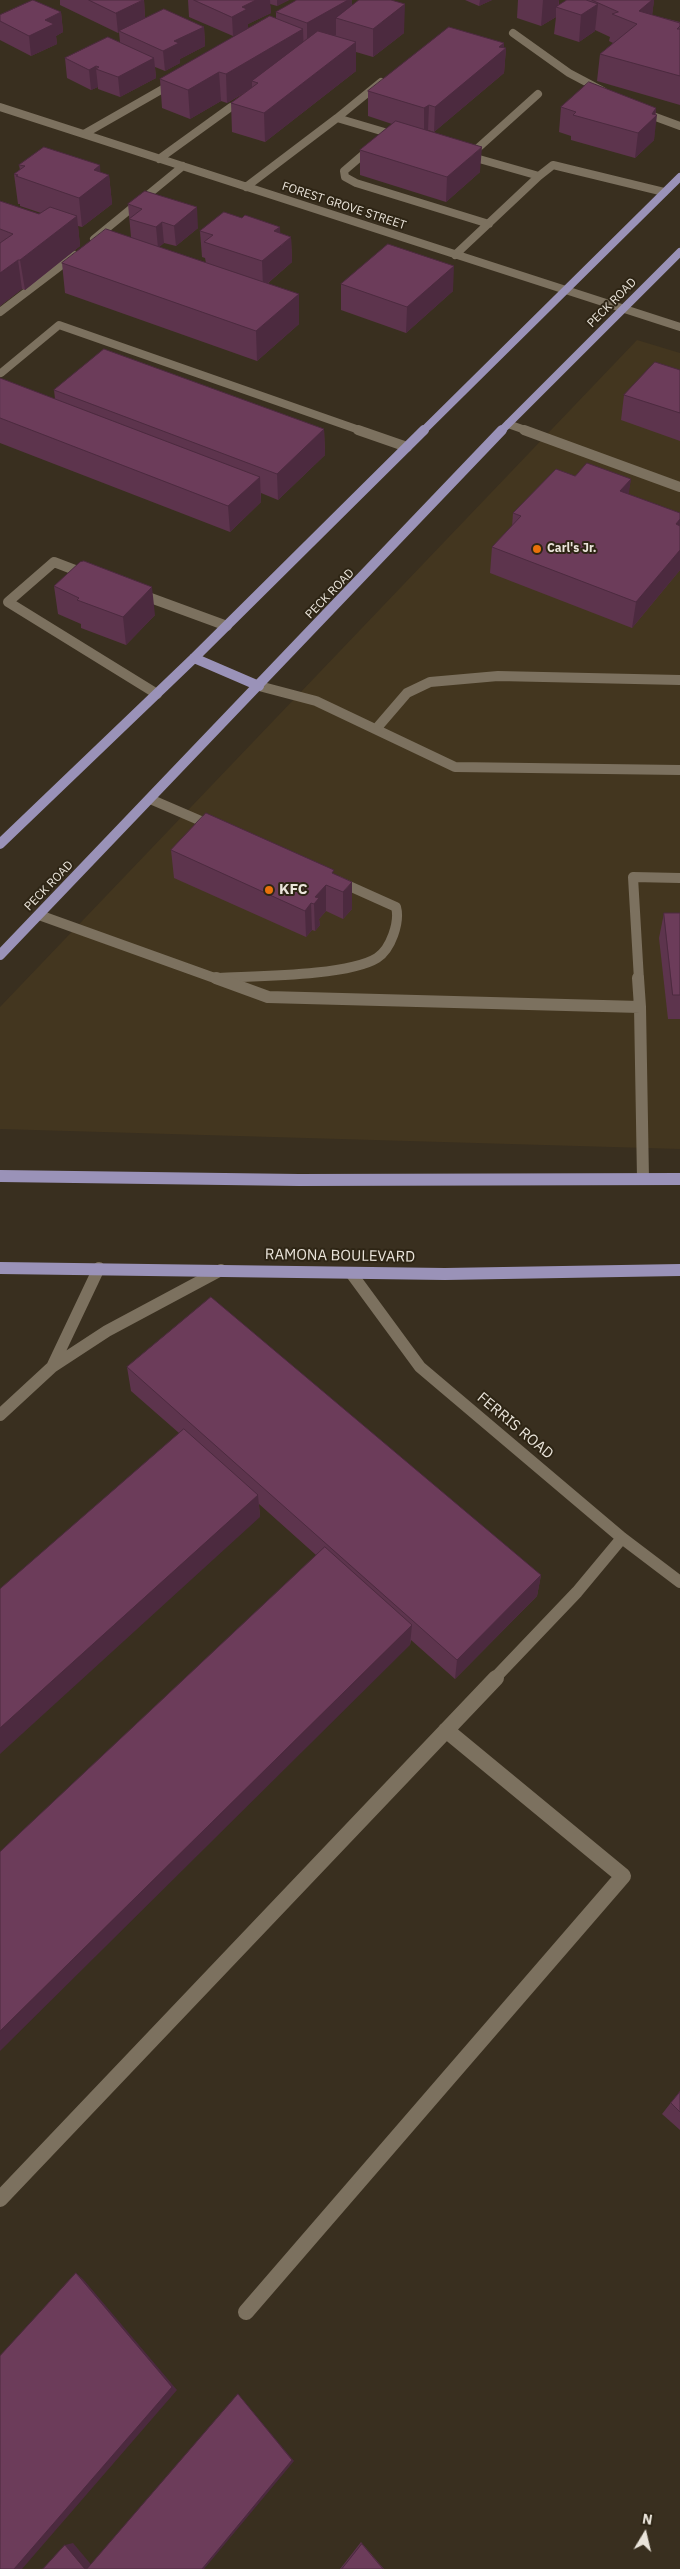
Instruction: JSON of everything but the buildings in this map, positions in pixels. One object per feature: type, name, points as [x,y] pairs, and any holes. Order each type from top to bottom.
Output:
[{"type":"main road","points":[[0,844],[194,658],[680,177]]},
{"type":"main road","name":"PECK ROAD","points":[[0,955],[508,424],[680,253]]},
{"type":"main road","points":[[194,658],[259,686]]},
{"type":"main road","points":[[0,1176],[299,1180],[680,1179]]},
{"type":"main road","name":"RAMONA BOULEVARD","points":[[0,1268],[445,1274],[680,1270]]},
{"type":"street","points":[[513,33],[569,73],[609,94]]},
{"type":"street","points":[[84,134],[186,76]]},
{"type":"street","points":[[246,187],[337,118],[388,76]]},
{"type":"street","points":[[469,156],[538,94]]},
{"type":"street","name":"FOREST GROVE STREET","points":[[0,107],[680,327]]},
{"type":"street","points":[[159,158],[231,107]]},
{"type":"street","points":[[633,107],[680,126]]},
{"type":"street","points":[[337,118],[406,138]]},
{"type":"street","points":[[388,133],[344,171],[345,177],[356,183],[489,224]]},
{"type":"street","points":[[460,154],[539,176]]},
{"type":"street","points":[[456,255],[553,165],[664,192]]},
{"type":"street","points":[[0,312],[92,241],[183,166]]},
{"type":"street","points":[[2,373],[59,325],[407,447]]},
{"type":"street","points":[[508,424],[680,487]]},
{"type":"street","points":[[100,579],[54,562],[8,602],[157,694]]},
{"type":"street","points":[[128,590],[226,626]]},
{"type":"street","points":[[376,729],[412,689],[435,682],[472,677],[680,680]]},
{"type":"street","points":[[259,686],[316,701],[455,767],[680,770]]},
{"type":"street","points":[[150,798],[224,831]]},
{"type":"street","points":[[214,978],[341,970],[378,958],[391,941],[398,915],[396,908],[325,875]]},
{"type":"street","points":[[643,1179],[640,1007],[633,878],[680,878]]},
{"type":"street","points":[[39,914],[268,997],[640,1007]]},
{"type":"street","points":[[52,1367],[98,1268]]},
{"type":"street","points":[[0,1415],[52,1367],[116,1327],[221,1270]]},
{"type":"street","name":"FERRIS ROAD","points":[[351,1273],[420,1367],[622,1538],[680,1582]]},
{"type":"street","points":[[0,1402],[14,1402]]},
{"type":"street","points":[[0,2199],[577,1592],[622,1538]]},
{"type":"street","points":[[246,2312],[623,1876],[446,1730]]},
{"type":"shaded area","points":[[637,340],[680,353],[680,1149],[0,1129],[0,1007]]},
{"type":"place","name":"Carl's Jr.","points":[[537,549]]},
{"type":"place","name":"KFC","points":[[269,890]]}]
